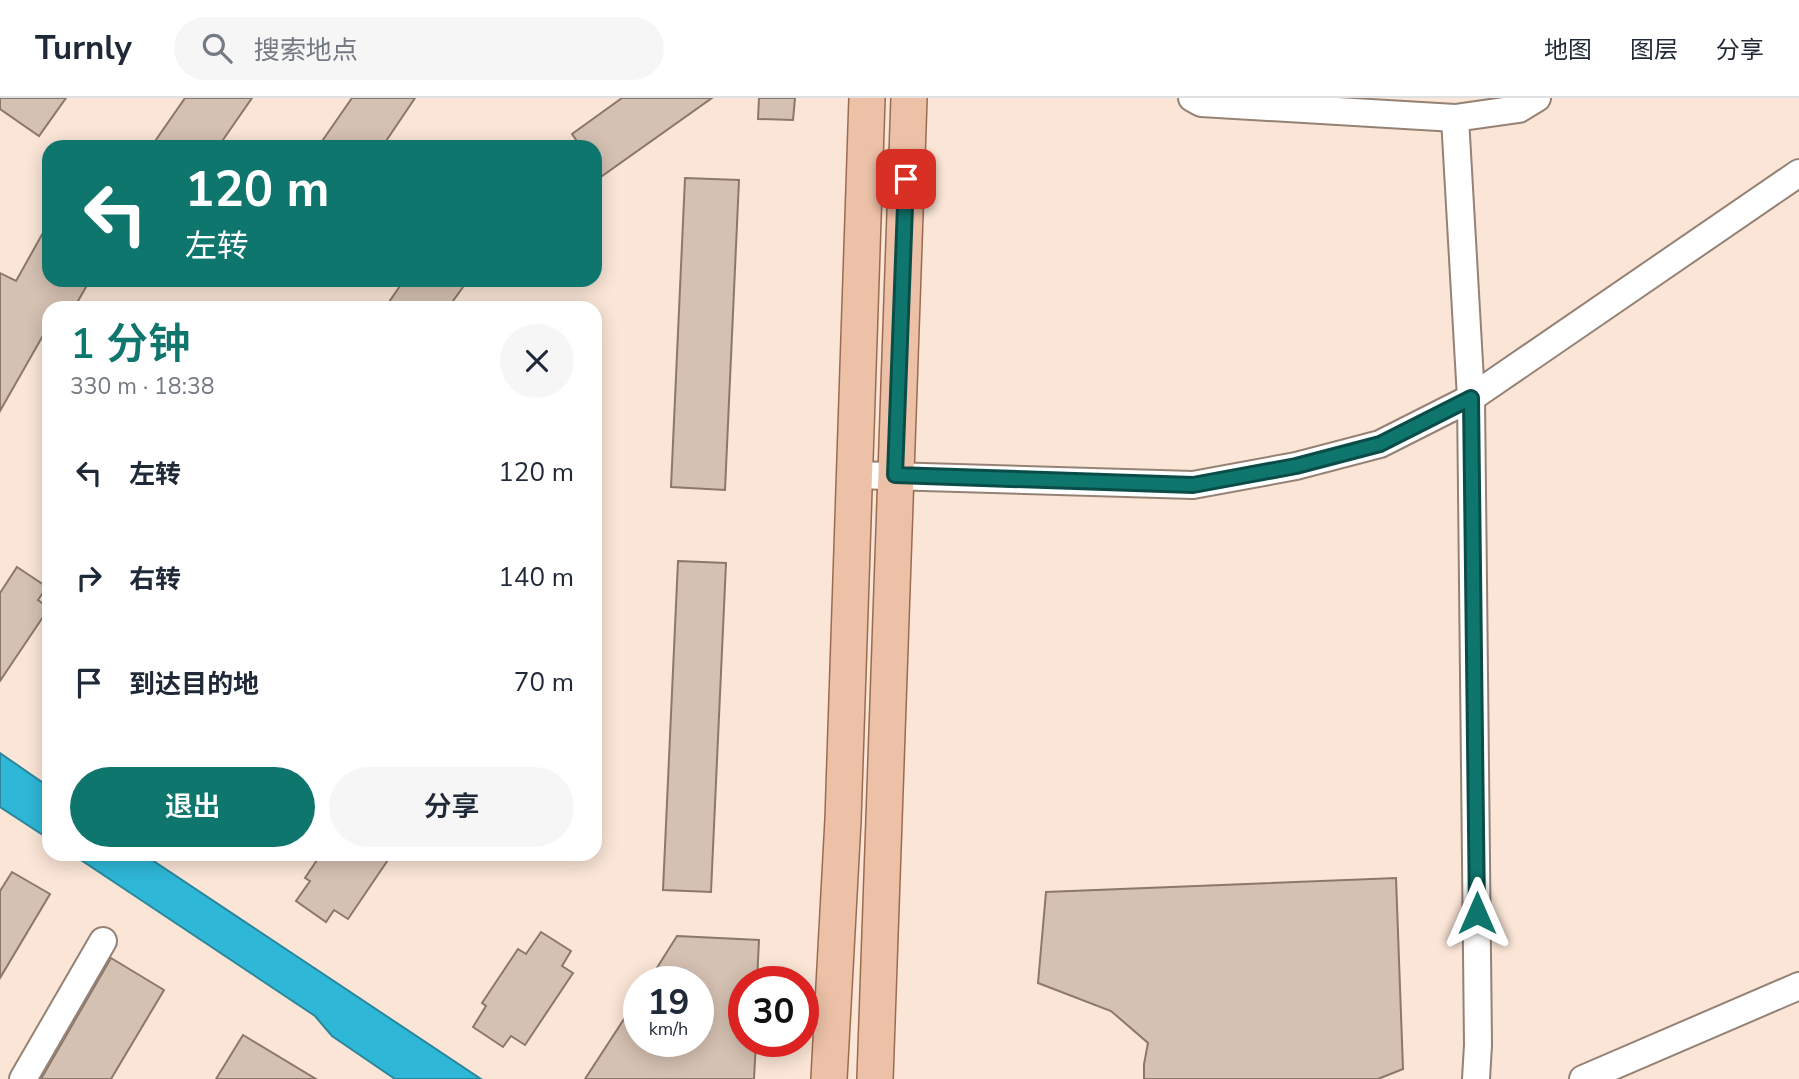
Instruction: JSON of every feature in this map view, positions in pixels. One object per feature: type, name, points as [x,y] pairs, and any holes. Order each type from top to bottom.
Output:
[{"type":"main road","points":[[829,1079],[843,820],[867,98]]},
{"type":"main road","points":[[875,1079],[909,98]]},
{"type":"street","points":[[1192,98],[1201,103],[1455,117],[1519,109],[1537,98]]},
{"type":"street","points":[[1455,117],[1471,398],[1477,807],[1476,1079]]},
{"type":"street","points":[[855,475],[1193,485],[1296,466],[1380,444],[1471,398],[1799,173]]},
{"type":"street","points":[[23,1079],[103,941]]},
{"type":"street","points":[[1583,1079],[1799,986]]},
{"type":"water","points":[[0,753],[42,782],[42,834],[0,807]]},
{"type":"water","points":[[82,861],[154,861],[481,1079],[395,1079],[332,1036],[315,1016]]},
{"type":"building","points":[[0,98],[66,98],[39,136],[0,109]]},
{"type":"building","points":[[185,98],[252,98],[223,140],[156,140]]},
{"type":"building","points":[[352,98],[415,98],[387,140],[323,140]]},
{"type":"building","points":[[622,98],[712,98],[602,176],[602,140],[576,140],[572,134]]},
{"type":"building","points":[[759,98],[795,98],[793,120],[758,119]]},
{"type":"building","points":[[685,178],[739,180],[725,490],[671,487]]},
{"type":"building","points":[[42,235],[42,287],[86,287],[78,301],[42,301],[42,337],[0,411],[0,273],[16,281]]},
{"type":"building","points":[[399,287],[463,287],[453,301],[390,301]]},
{"type":"building","points":[[678,561],[726,563],[711,892],[663,890]]},
{"type":"building","points":[[17,567],[42,584],[42,594],[38,600],[42,603],[42,618],[0,681],[0,593]]},
{"type":"building","points":[[316,861],[387,861],[348,919],[334,910],[326,922],[296,901],[310,881],[305,878]]},
{"type":"building","points":[[12,872],[50,894],[0,978],[0,891]]},
{"type":"building","points":[[1396,878],[1403,1069],[1378,1079],[1144,1079],[1148,1043],[1111,1011],[1038,983],[1046,892]]},
{"type":"building","points":[[541,932],[571,951],[562,966],[573,973],[525,1045],[511,1036],[503,1047],[473,1027],[486,1006],[482,1003],[518,949],[526,954]]},
{"type":"building","points":[[677,936],[759,940],[758,966],[728,966],[728,1057],[755,1057],[754,1079],[585,1079],[623,1021],[623,1057],[714,1057],[714,966],[658,966]]},
{"type":"building","points":[[111,958],[164,990],[111,1079],[41,1079]]},
{"type":"building","points":[[243,1035],[316,1079],[216,1079]]},
{"type":"route","points":[[906,179],[895,475],[1193,485],[1296,466],[1380,444],[1471,398],[1477,913]]}]
